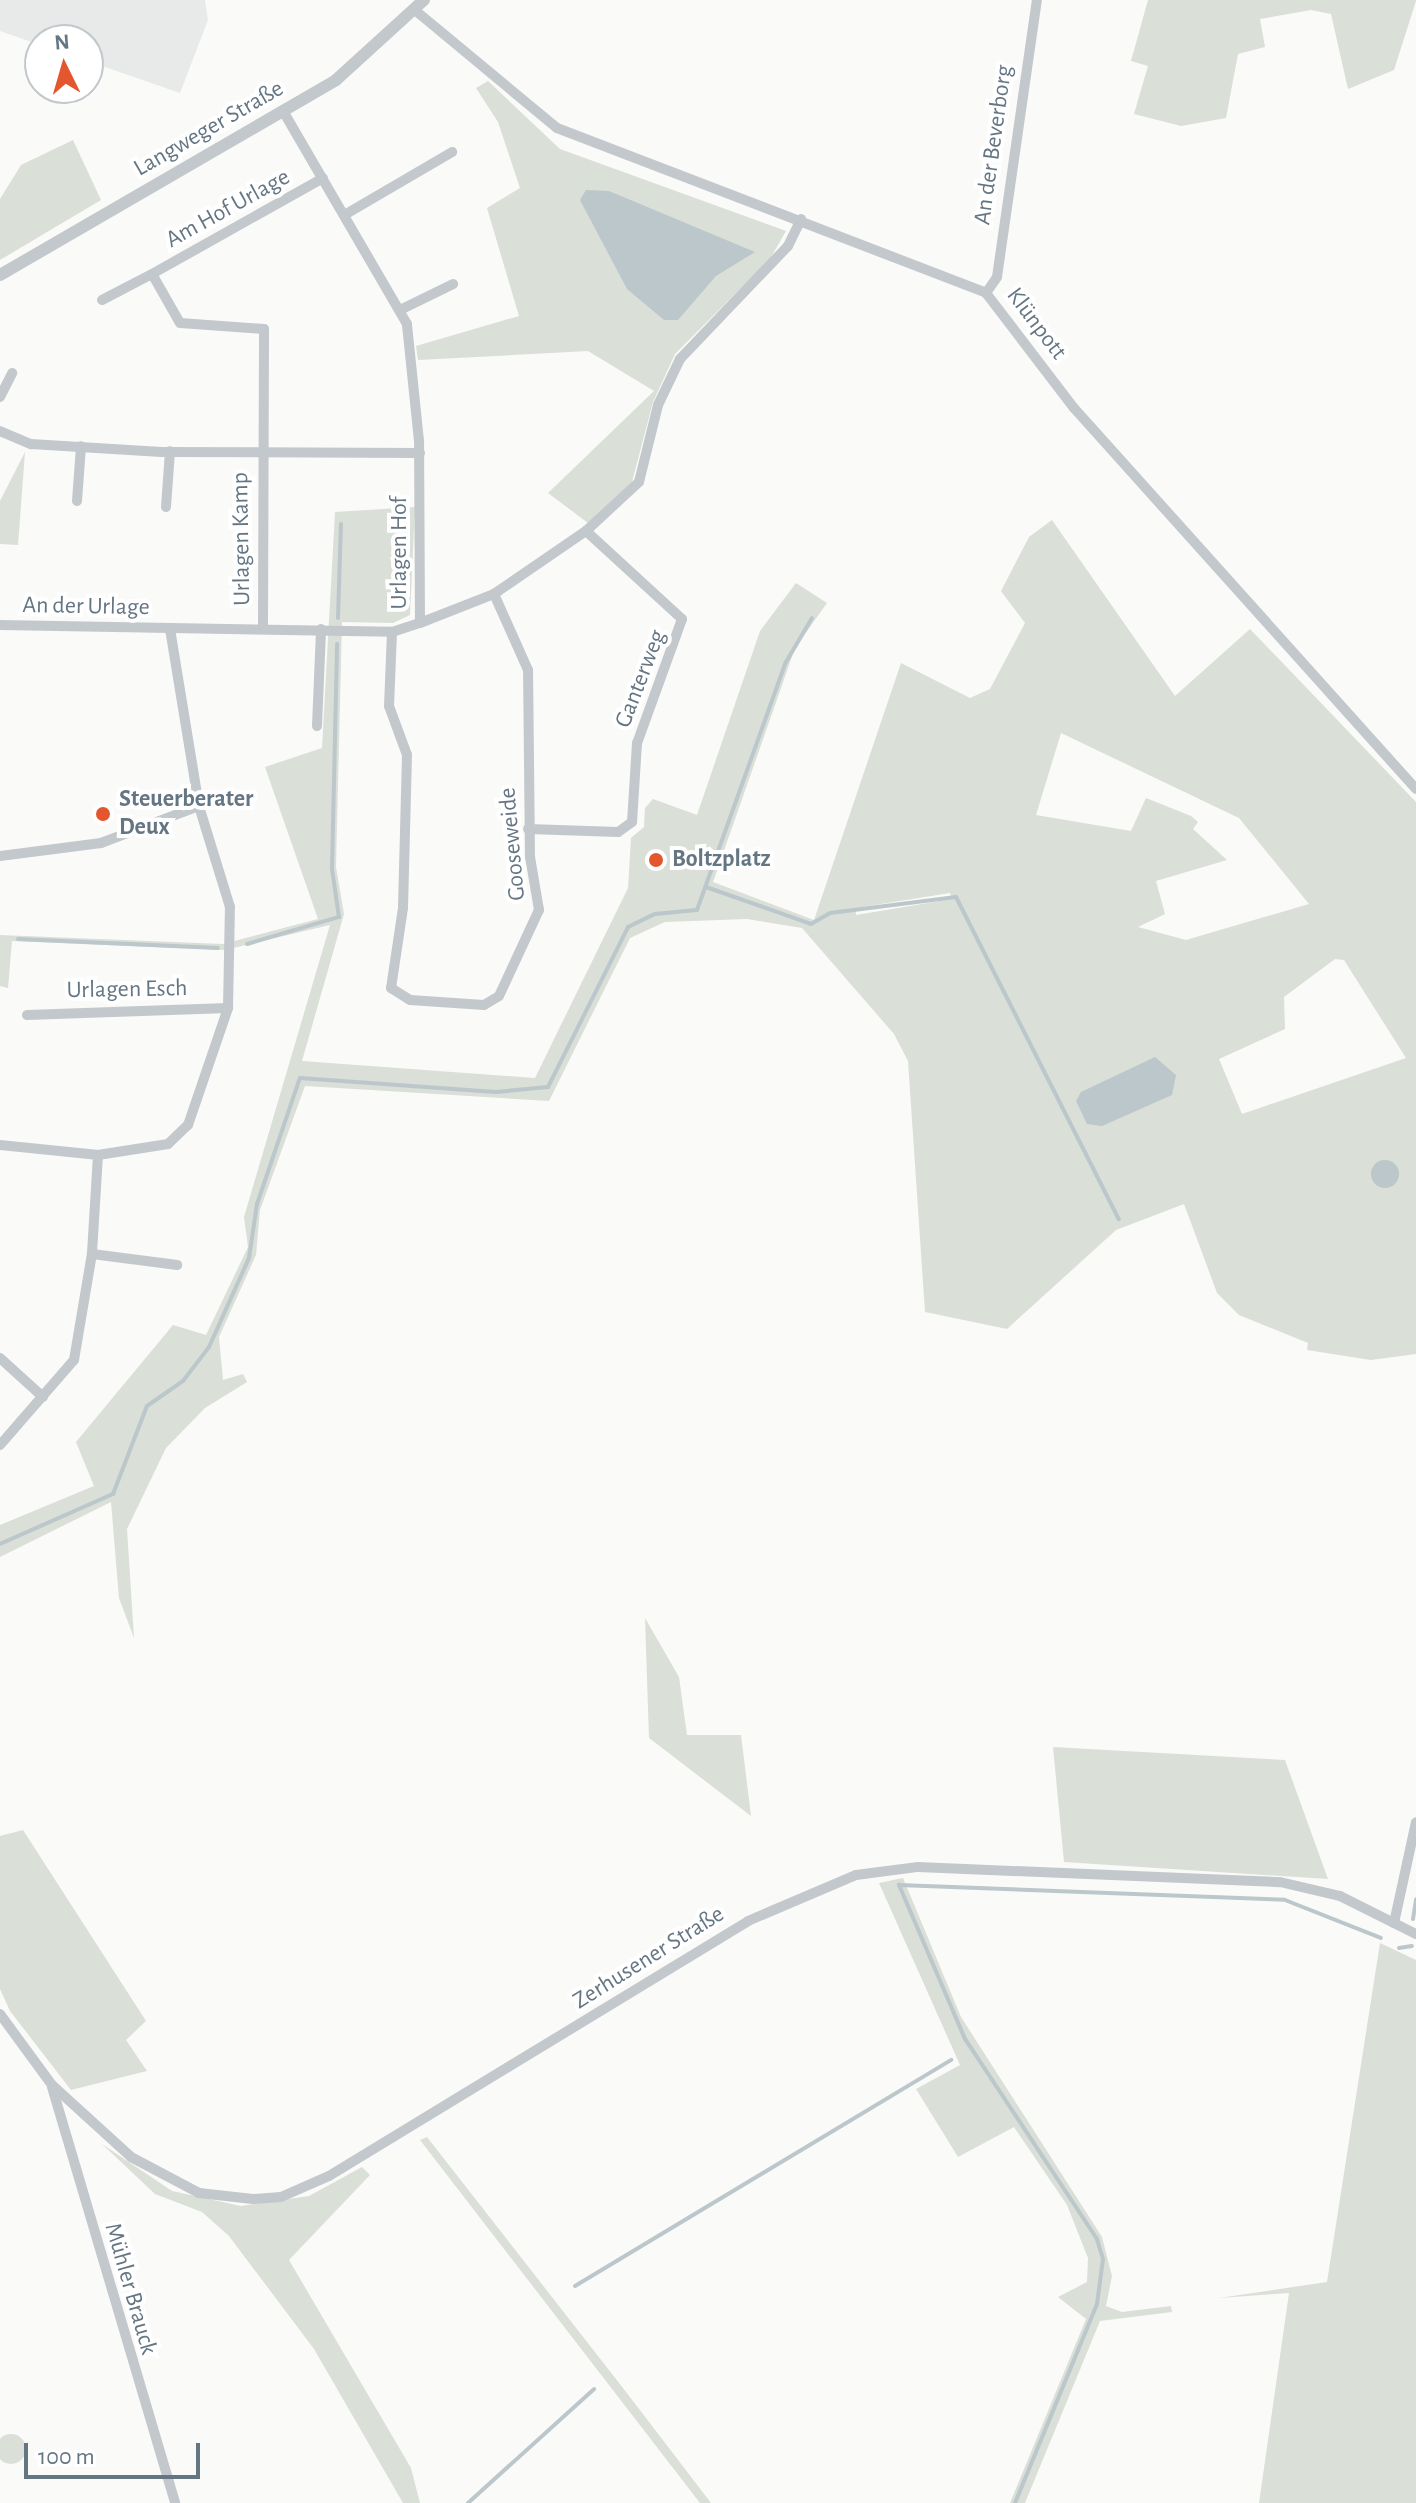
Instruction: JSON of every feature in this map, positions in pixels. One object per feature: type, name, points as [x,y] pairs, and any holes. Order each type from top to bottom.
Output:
[{"type":"street","name":"An der Beverborg","points":[[986,293],[997,277],[1037,0]]},
{"type":"street","name":"Klünpott","points":[[420,5],[557,128],[801,219],[986,293],[1095,431],[1416,789]]},
{"type":"street","name":"Langweger Straße","points":[[0,275],[283,111],[368,57],[420,5]]},
{"type":"street","name":"Urlagen Hof","points":[[283,111],[402,309],[420,453],[420,623],[392,632]]},
{"type":"street","points":[[346,214],[452,152]]},
{"type":"street","name":"Am Hof Urlage","points":[[102,300],[323,178]]},
{"type":"street","points":[[420,623],[494,594],[586,531],[639,482],[658,405],[680,359],[788,246],[801,219]]},
{"type":"street","name":"Am Hof Urlage","points":[[152,274],[180,323],[264,329],[261,388]]},
{"type":"street","points":[[402,309],[453,284]]},
{"type":"street","points":[[0,397],[12,373]]},
{"type":"street","name":"Urlagen Kamp","points":[[261,388],[263,625]]},
{"type":"street","name":"Urlagen Kamp","points":[[0,431],[31,444],[335,457],[420,453]]},
{"type":"street","points":[[77,501],[81,446]]},
{"type":"street","points":[[166,507],[170,451]]},
{"type":"street","name":"Ganterweg","points":[[528,829],[618,832],[632,822],[637,743],[681,631],[677,609],[586,531]]},
{"type":"street","name":"Gooseweide","points":[[392,632],[389,706],[407,755],[403,908],[390,969],[397,995],[484,1005],[499,996],[538,918],[528,829],[528,670],[494,594]]},
{"type":"street","name":"An der Urlage","points":[[0,626],[170,628],[263,625],[392,632]]},
{"type":"street","name":"An der Urlage","points":[[170,628],[199,806],[230,907],[234,948],[228,1008]]},
{"type":"street","points":[[317,726],[321,629]]},
{"type":"street","points":[[0,856],[101,843],[199,806]]},
{"type":"street","points":[[0,1145],[98,1155],[156,1148],[179,1136],[228,1008]]},
{"type":"street","name":"Urlagen Esch","points":[[27,1015],[228,1008]]},
{"type":"street","points":[[0,1445],[74,1360],[92,1254],[98,1155]]},
{"type":"street","points":[[92,1254],[177,1265]]},
{"type":"street","points":[[0,1358],[43,1397]]},
{"type":"street","points":[[1394,1923],[1416,1822]]},
{"type":"street","name":"Zerhusener Straße","points":[[0,2014],[52,2085],[131,2157],[175,2183],[223,2198],[281,2197],[363,2157],[772,1907],[856,1875],[918,1867],[1280,1882],[1340,1896],[1416,1934]]},
{"type":"street","name":"Mühler Brauck","points":[[52,2085],[175,2503]]},
{"type":"shaded area","points":[[0,0],[205,0],[208,20],[180,93],[104,67],[104,24],[24,24],[24,39],[0,31]]},
{"type":"shaded area","points":[[1148,0],[1416,1],[1394,70],[1348,89],[1331,14],[1311,10],[1260,19],[1265,47],[1238,54],[1226,118],[1181,126],[1134,114],[1148,66],[1131,61]]},
{"type":"shaded area","points":[[488,81],[560,149],[786,231],[770,259],[675,354],[653,402],[632,482],[588,523],[548,493],[654,391],[588,351],[418,360],[416,346],[519,316],[487,208],[520,188],[498,122],[476,88]]},
{"type":"shaded area","points":[[73,140],[101,200],[0,260],[0,199],[21,165]]},
{"type":"shaded area","points":[[586,190],[609,191],[755,252],[716,276],[678,320],[664,320],[627,289],[580,200]]},
{"type":"shaded area","points":[[25,452],[18,545],[0,544],[0,501]]},
{"type":"shaded area","points":[[415,507],[410,615],[393,623],[342,622],[336,867],[344,914],[302,1061],[535,1078],[628,888],[631,838],[644,827],[645,808],[653,799],[697,815],[760,631],[796,583],[827,603],[795,648],[713,882],[814,920],[901,663],[970,698],[990,689],[1025,623],[1001,591],[1029,537],[1052,520],[1175,696],[1250,629],[1416,802],[1416,1354],[1371,1360],[1307,1350],[1308,1343],[1239,1315],[1217,1293],[1184,1204],[1116,1230],[1007,1329],[925,1312],[908,1061],[894,1034],[802,928],[747,919],[665,922],[630,938],[549,1101],[305,1086],[260,1210],[256,1255],[219,1337],[223,1380],[243,1374],[247,1382],[205,1408],[166,1448],[127,1529],[134,1638],[119,1598],[111,1502],[0,1557],[0,1525],[94,1486],[76,1442],[173,1325],[206,1335],[248,1247],[244,1217],[330,925],[225,950],[12,941],[8,988],[0,986],[0,935],[223,944],[318,919],[265,767],[322,748],[335,512]],"holes":[[[1061,733],[1239,818],[1309,904],[1186,940],[1138,927],[1165,914],[1156,881],[1227,860],[1193,829],[1198,822],[1191,816],[1146,798],[1131,831],[1036,815]],[[950,893],[952,899],[856,915],[856,908]],[[1335,959],[1344,960],[1406,1058],[1242,1114],[1219,1059],[1285,1029],[1284,997]]]},
{"type":"shaded area","points":[[1155,1057],[1176,1075],[1172,1095],[1102,1126],[1087,1124],[1076,1101],[1081,1092]]},
{"type":"shaded area","points":[[1385,1160],[1395,1164],[1399,1174],[1395,1184],[1385,1188],[1375,1184],[1371,1174],[1375,1164]]},
{"type":"shaded area","points":[[645,1618],[679,1677],[687,1735],[741,1735],[751,1816],[649,1738]]},
{"type":"shaded area","points":[[1053,1747],[1285,1760],[1328,1879],[1064,1862]]},
{"type":"shaded area","points":[[23,1830],[146,2021],[126,2040],[147,2071],[71,2090],[10,2011],[0,1989],[0,1836]]},
{"type":"shaded area","points":[[903,1878],[961,2017],[1102,2237],[1112,2276],[1106,2306],[1122,2312],[1171,2306],[1172,2312],[1100,2321],[1025,2503],[1010,2503],[1086,2319],[1058,2297],[1087,2282],[1088,2258],[1067,2205],[1014,2127],[958,2157],[916,2089],[960,2065],[879,1883]]},
{"type":"shaded area","points":[[1380,1943],[1416,1960],[1416,2503],[1259,2503],[1289,2293],[1219,2298],[1327,2282]]},
{"type":"shaded area","points":[[427,2137],[711,2503],[700,2503],[420,2140]]},
{"type":"shaded area","points":[[102,2144],[172,2191],[241,2206],[309,2196],[362,2167],[370,2175],[289,2260],[411,2468],[420,2503],[403,2503],[314,2349],[229,2236],[202,2212],[155,2194]]},
{"type":"shaded area","points":[[11,2434],[21,2439],[26,2449],[21,2459],[11,2464],[1,2459],[-4,2449],[1,2439]]},
{"type":"waterway","points":[[338,618],[341,524]]},
{"type":"waterway","points":[[0,1544],[113,1494],[147,1406],[183,1381],[209,1347],[249,1258],[257,1204],[300,1078],[496,1092],[548,1087],[628,927],[655,914],[697,910],[786,662],[812,618]]},
{"type":"waterway","points":[[247,944],[339,917],[332,869],[337,644]]},
{"type":"waterway","points":[[706,887],[811,924],[830,913],[956,897],[1119,1219]]},
{"type":"waterway","points":[[18,939],[218,948]]},
{"type":"waterway","points":[[1015,2503],[1097,2304],[1103,2259],[1097,2239],[965,2039],[899,1885],[1285,1900],[1381,1938]]},
{"type":"waterway","points":[[1413,1919],[1416,1899]]},
{"type":"waterway","points":[[1399,1948],[1412,1946]]},
{"type":"waterway","points":[[575,2286],[951,2060]]},
{"type":"waterway","points":[[468,2503],[594,2389]]},
{"type":"place","name":"Steuerberater Deux","points":[[103,814]]},
{"type":"place","name":"Boltzplatz","points":[[656,860]]}]
